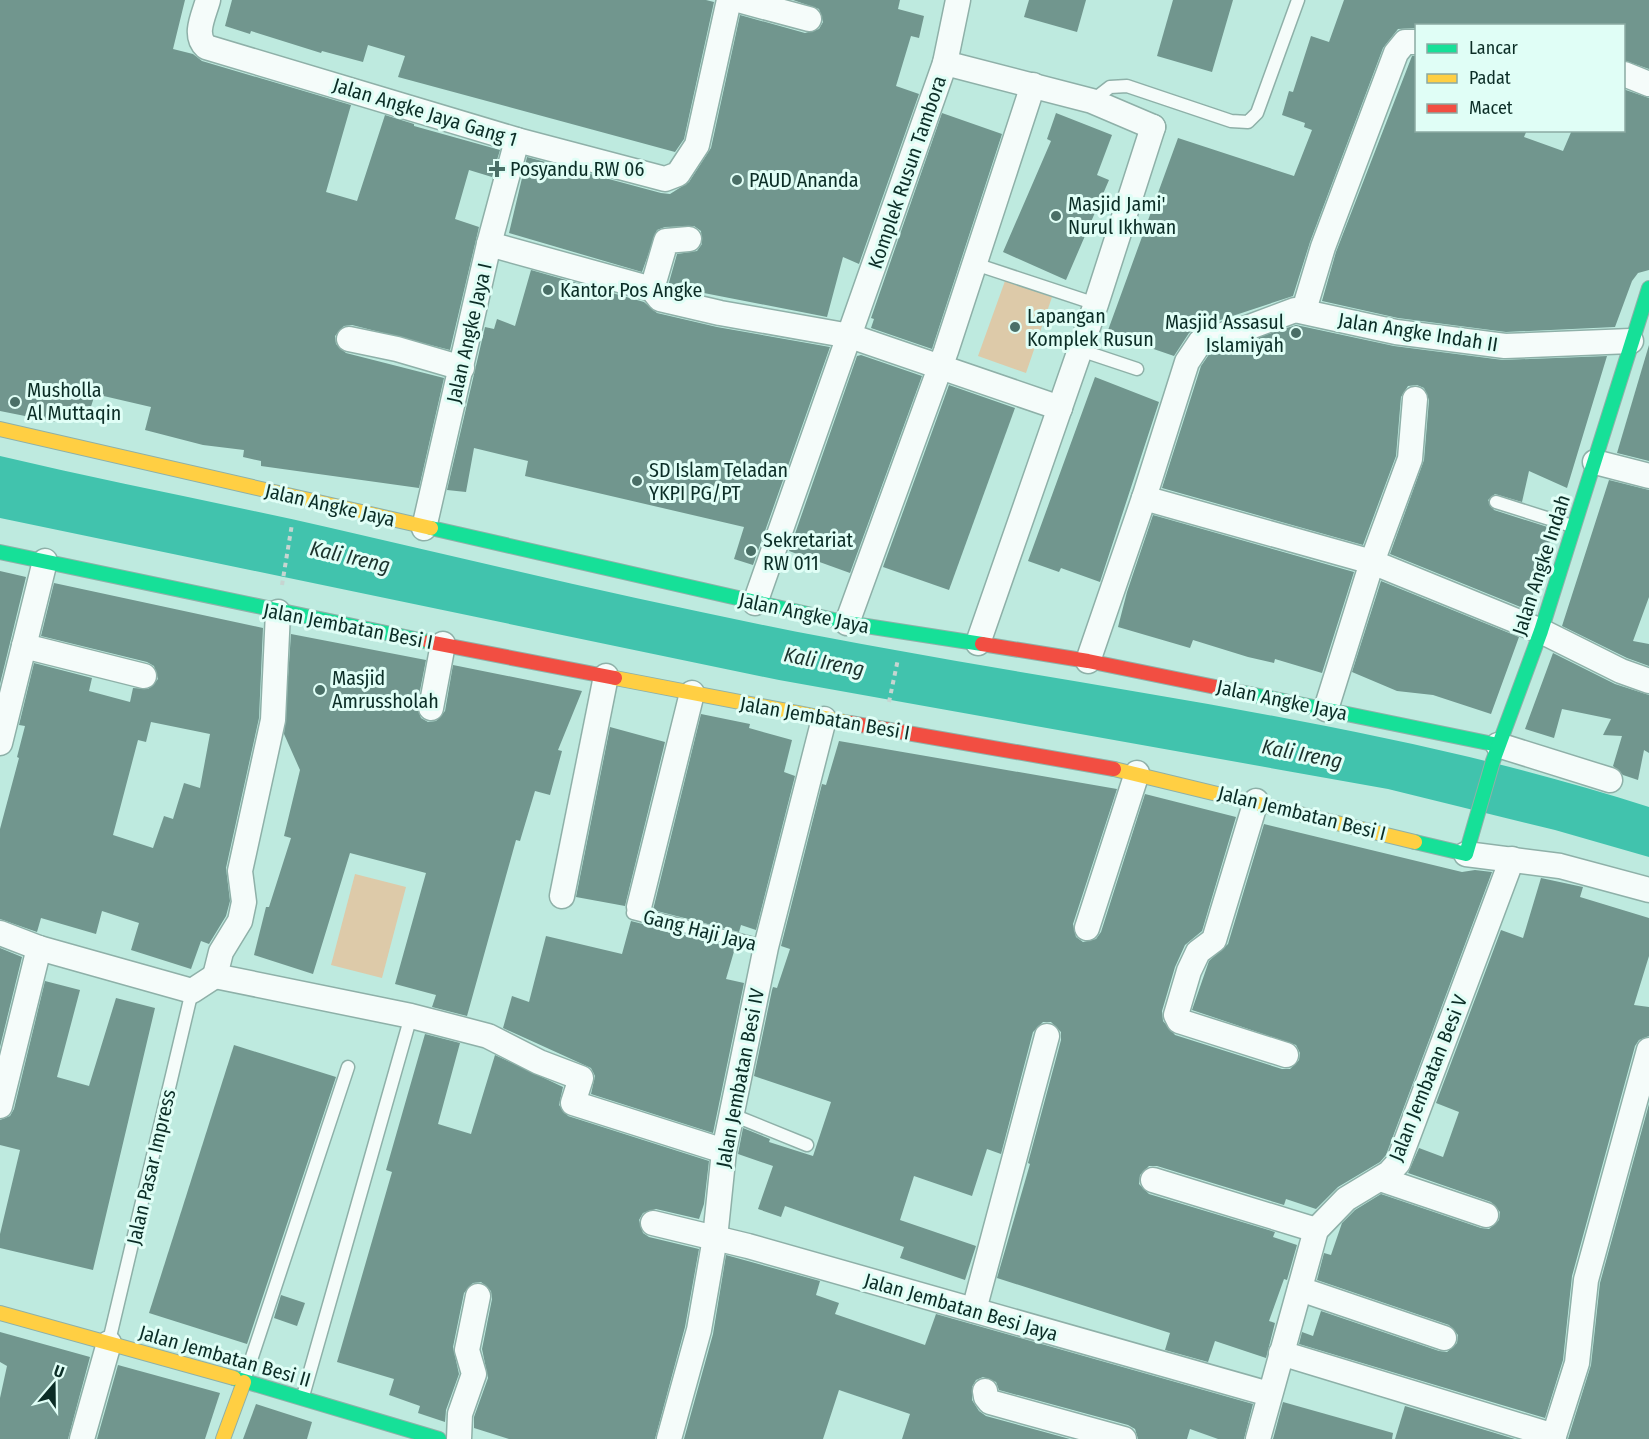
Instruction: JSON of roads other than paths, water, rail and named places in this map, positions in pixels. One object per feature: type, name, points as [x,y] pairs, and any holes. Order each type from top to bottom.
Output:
[{"type":"street","name":"Jalan Angke Jaya Gang 1","points":[[208,0],[199,33],[200,42],[206,47],[517,140],[665,179],[678,174],[697,145],[729,0]]},
{"type":"street","points":[[738,0],[809,19]]},
{"type":"street","points":[[945,63],[958,0]]},
{"type":"street","points":[[1304,310],[1326,237],[1396,53],[1405,42],[1415,42]]},
{"type":"street","name":"Komplek Rusun Tambora","points":[[755,603],[945,63],[1092,102],[1154,127],[1080,350],[978,643]]},
{"type":"street","points":[[1625,75],[1649,84]]},
{"type":"street","points":[[847,623],[940,365],[1034,85]]},
{"type":"street","name":"Jalan Angke Jaya I","points":[[424,528],[489,244],[517,140]]},
{"type":"street","points":[[652,289],[666,241],[689,239]]},
{"type":"street","points":[[489,244],[652,289],[660,299],[720,313],[850,336],[1060,408]]},
{"type":"street","name":"Jalan Angke Indah","points":[[1468,846],[1495,753],[1541,632],[1631,341],[1643,318],[1649,288]]},
{"type":"street","name":"Jalan Angke Indah II","points":[[1144,498],[1187,362],[1198,345],[1205,339],[1247,328],[1288,310],[1304,310],[1396,332],[1504,346],[1631,341]]},
{"type":"street","points":[[349,339],[397,349],[462,368]]},
{"type":"street","points":[[1326,709],[1372,562],[1410,459],[1415,399]]},
{"type":"street","name":"Jalan Angke Jaya","points":[[0,429],[755,603],[847,623],[1088,661],[1326,709],[1610,780]]},
{"type":"street","points":[[1595,462],[1649,476]]},
{"type":"street","points":[[1088,661],[1144,498],[1372,562],[1541,632],[1649,681]]},
{"type":"street","name":"Jalan Jembatan Besi I","points":[[0,552],[279,604],[443,645],[824,719],[1137,773],[1468,846],[1512,859],[1560,866],[1649,890]]},
{"type":"street","points":[[0,743],[45,561]]},
{"type":"street","points":[[0,933],[39,948],[192,991],[215,976],[221,952],[240,921],[244,902],[240,871],[273,720],[279,604]]},
{"type":"street","points":[[431,708],[443,645]]},
{"type":"street","points":[[24,646],[144,676]]},
{"type":"street","points":[[562,896],[606,676]]},
{"type":"street","points":[[636,910],[692,693]]},
{"type":"street","name":"Jalan Jembatan Besi IV","points":[[669,1439],[699,1330],[715,1238],[724,1151],[766,947],[824,719]]},
{"type":"street","points":[[1087,928],[1137,773]]},
{"type":"street","points":[[1256,801],[1214,940],[1198,952],[1189,971],[1176,1015],[1179,1022],[1286,1055]]},
{"type":"street","name":"Jalan Jembatan Besi V","points":[[1258,1439],[1316,1230],[1346,1199],[1380,1179],[1398,1163],[1512,859]]},
{"type":"street","points":[[0,1106],[39,948]]},
{"type":"street","points":[[215,976],[411,1016],[488,1036],[538,1062],[581,1078],[573,1103],[588,1110],[724,1151]]},
{"type":"street","points":[[974,1310],[1047,1036]]},
{"type":"street","points":[[1281,1353],[1553,1438],[1577,1363],[1586,1280],[1649,1050]]},
{"type":"street","points":[[1380,1179],[1486,1215]]},
{"type":"street","points":[[1153,1180],[1316,1230]]},
{"type":"street","name":"Jalan Jembatan Besi Jaya","points":[[653,1223],[715,1238],[1269,1394]]},
{"type":"street","points":[[1300,1289],[1444,1338]]},
{"type":"street","points":[[459,1439],[460,1414],[474,1374],[467,1350],[476,1318],[478,1296]]},
{"type":"street","name":"Jalan Jembatan Besi II","points":[[0,1313],[109,1342],[439,1439]]},
{"type":"street","points":[[82,1439],[109,1342]]},
{"type":"street","points":[[223,1439],[244,1382]]},
{"type":"street","points":[[985,1391],[990,1402],[1124,1439]]},
{"type":"lane","points":[[1092,102],[1110,87],[1127,86],[1231,121],[1248,122],[1257,113],[1298,0]]},
{"type":"lane","points":[[975,264],[1095,304]]},
{"type":"lane","points":[[1080,350],[1137,369]]},
{"type":"lane","points":[[1496,502],[1574,527]]},
{"type":"lane","name":"Gang Haji Jaya","points":[[636,910],[766,947]]},
{"type":"lane","name":"Jalan Pasar Impress","points":[[109,1342],[192,991]]},
{"type":"lane","points":[[303,1398],[411,1016]]},
{"type":"lane","points":[[244,1382],[348,1067]]},
{"type":"lane","points":[[733,1115],[807,1145]]},
{"type":"water","name":"Kali Ireng","points":[[0,456],[753,623],[1275,716],[1463,756],[1557,779],[1649,807],[1649,857],[1555,830],[1388,789],[779,680],[0,518]]},
{"type":"place","name":"Posyandu RW 06","points":[[497,169]]},
{"type":"place","name":"PAUD Ananda","points":[[737,180]]},
{"type":"place","name":"Masjid Jami' Nurul Ikhwan","points":[[1056,216]]},
{"type":"place","name":"Kantor Pos Angke","points":[[548,290]]},
{"type":"place","name":"Lapangan Komplek Rusun","points":[[1015,327]]},
{"type":"place","name":"Masjid Assasul Islamiyah","points":[[1296,333]]},
{"type":"place","name":"Musholla Al Muttaqin","points":[[15,402]]},
{"type":"place","name":"SD Islam Teladan YKPI PG/PT","points":[[637,481]]},
{"type":"place","name":"Sekretariat RW 011","points":[[751,551]]},
{"type":"place","name":"Masjid Amrussholah","points":[[320,690]]}]
